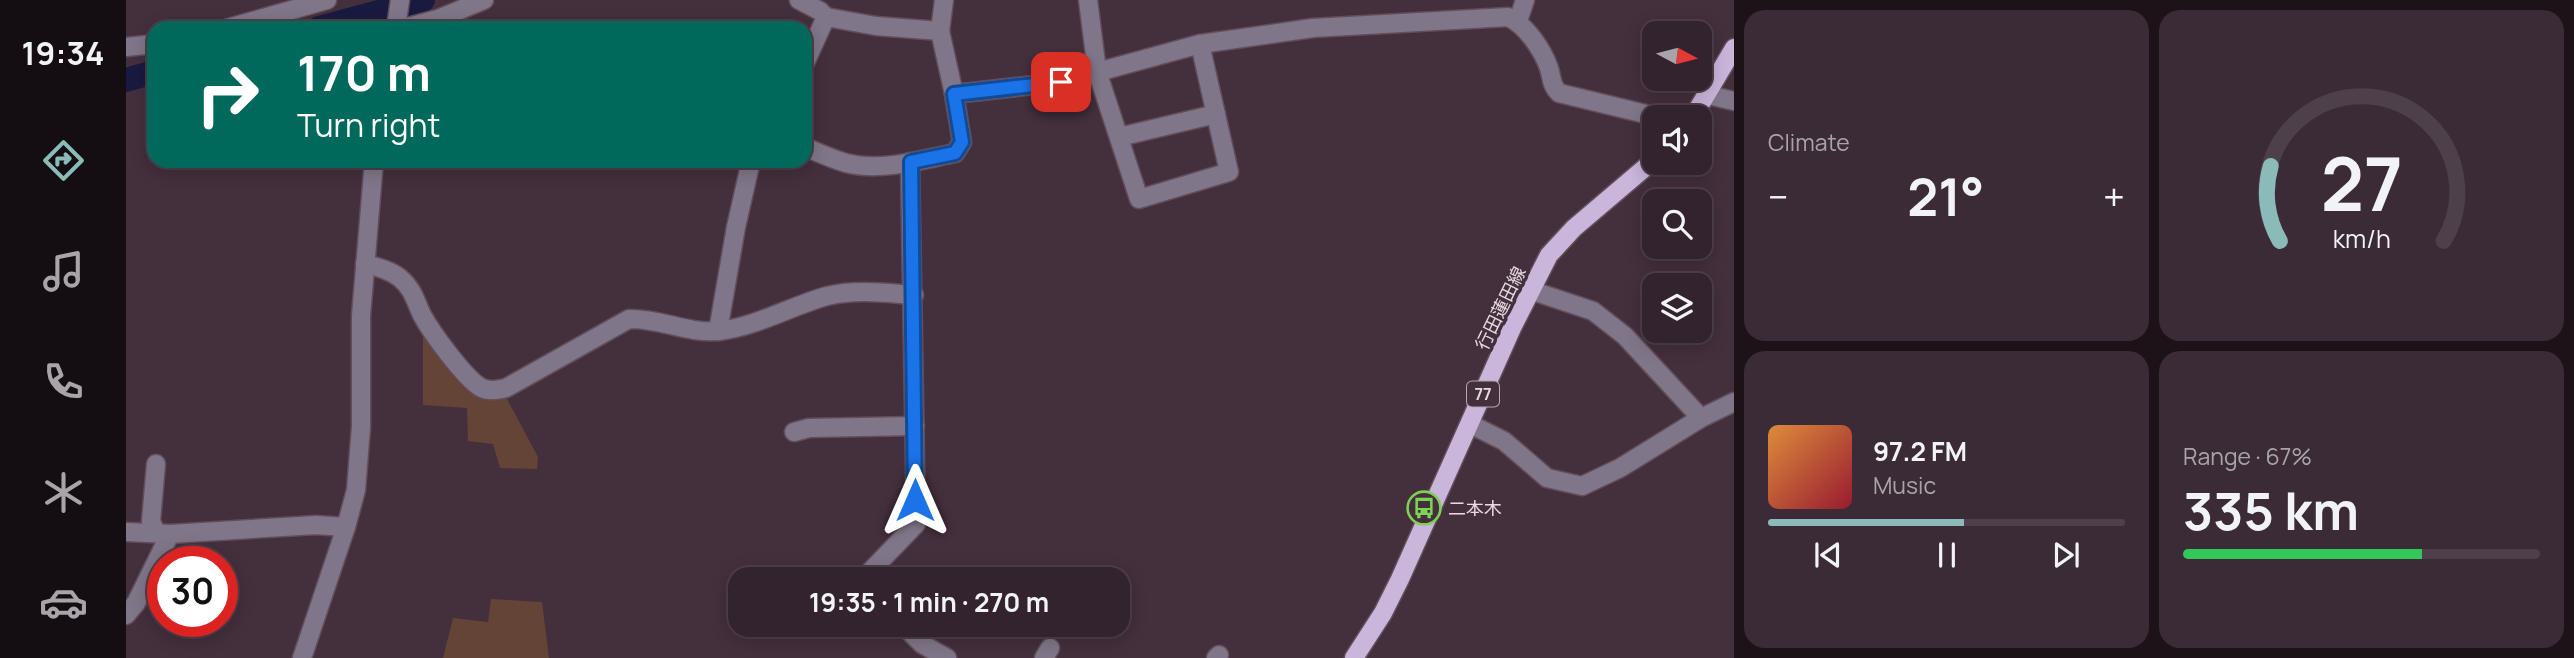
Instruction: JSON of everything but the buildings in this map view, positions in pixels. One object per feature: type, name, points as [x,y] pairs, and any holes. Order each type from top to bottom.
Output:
[{"type":"main road","points":[[1701,105],[1734,48]]},
{"type":"main road","name":"行田蓮田線","points":[[1354,658],[1401,579],[1530,290],[1549,255],[1574,228],[1642,170]]},
{"type":"street","points":[[253,21],[327,0]]},
{"type":"street","points":[[399,21],[400,0]]},
{"type":"street","points":[[428,21],[484,0]]},
{"type":"street","points":[[799,0],[820,11],[826,18],[876,26],[940,31]]},
{"type":"street","points":[[812,150],[869,166],[911,162],[955,153],[962,142],[940,31],[944,0]]},
{"type":"street","points":[[1088,0],[1097,71],[1139,199],[1228,172],[1200,44]]},
{"type":"street","points":[[1518,22],[1525,0]]},
{"type":"street","points":[[954,94],[1061,82],[1200,44],[1313,28],[1508,17],[1526,29],[1549,68],[1552,87],[1559,93],[1642,113]]},
{"type":"street","points":[[812,48],[826,18]]},
{"type":"street","points":[[126,47],[147,45]]},
{"type":"street","points":[[1708,95],[1734,101]]},
{"type":"street","points":[[1119,138],[1216,114]]},
{"type":"street","points":[[876,567],[916,524],[911,162]]},
{"type":"street","points":[[302,658],[356,490],[361,427],[361,316],[373,168]]},
{"type":"street","points":[[718,331],[749,168]]},
{"type":"street","points":[[365,264],[391,272],[400,278],[414,293],[439,342],[480,387],[490,390],[506,388],[629,319],[646,318],[682,329],[718,331],[782,314],[827,296],[858,291],[914,295]]},
{"type":"street","points":[[1530,290],[1593,311],[1625,336],[1701,418]]},
{"type":"street","points":[[1470,424],[1504,441],[1548,478],[1582,486],[1620,468],[1701,418],[1734,402]]},
{"type":"street","points":[[794,432],[809,428],[915,426]]},
{"type":"street","points":[[156,464],[151,521],[163,533]]},
{"type":"street","points":[[126,532],[163,533],[316,525],[346,527]]},
{"type":"street","points":[[126,615],[136,603],[163,533]]},
{"type":"street","points":[[915,637],[947,658]]},
{"type":"shaded area","points":[[423,333],[448,368],[466,385],[489,395],[505,395],[538,457],[537,469],[500,468],[493,444],[468,441],[467,408],[423,405]]},
{"type":"shaded area","points":[[491,599],[542,602],[549,658],[443,658],[453,618],[488,622]]},
{"type":"waterway","points":[[345,21],[423,0]]},
{"type":"waterway","points":[[126,80],[147,74]]},
{"type":"place","name":"二本木","points":[[1424,508]]},
{"type":"route","points":[[915,500],[911,162],[955,153],[962,142],[954,94],[1061,82]]}]
